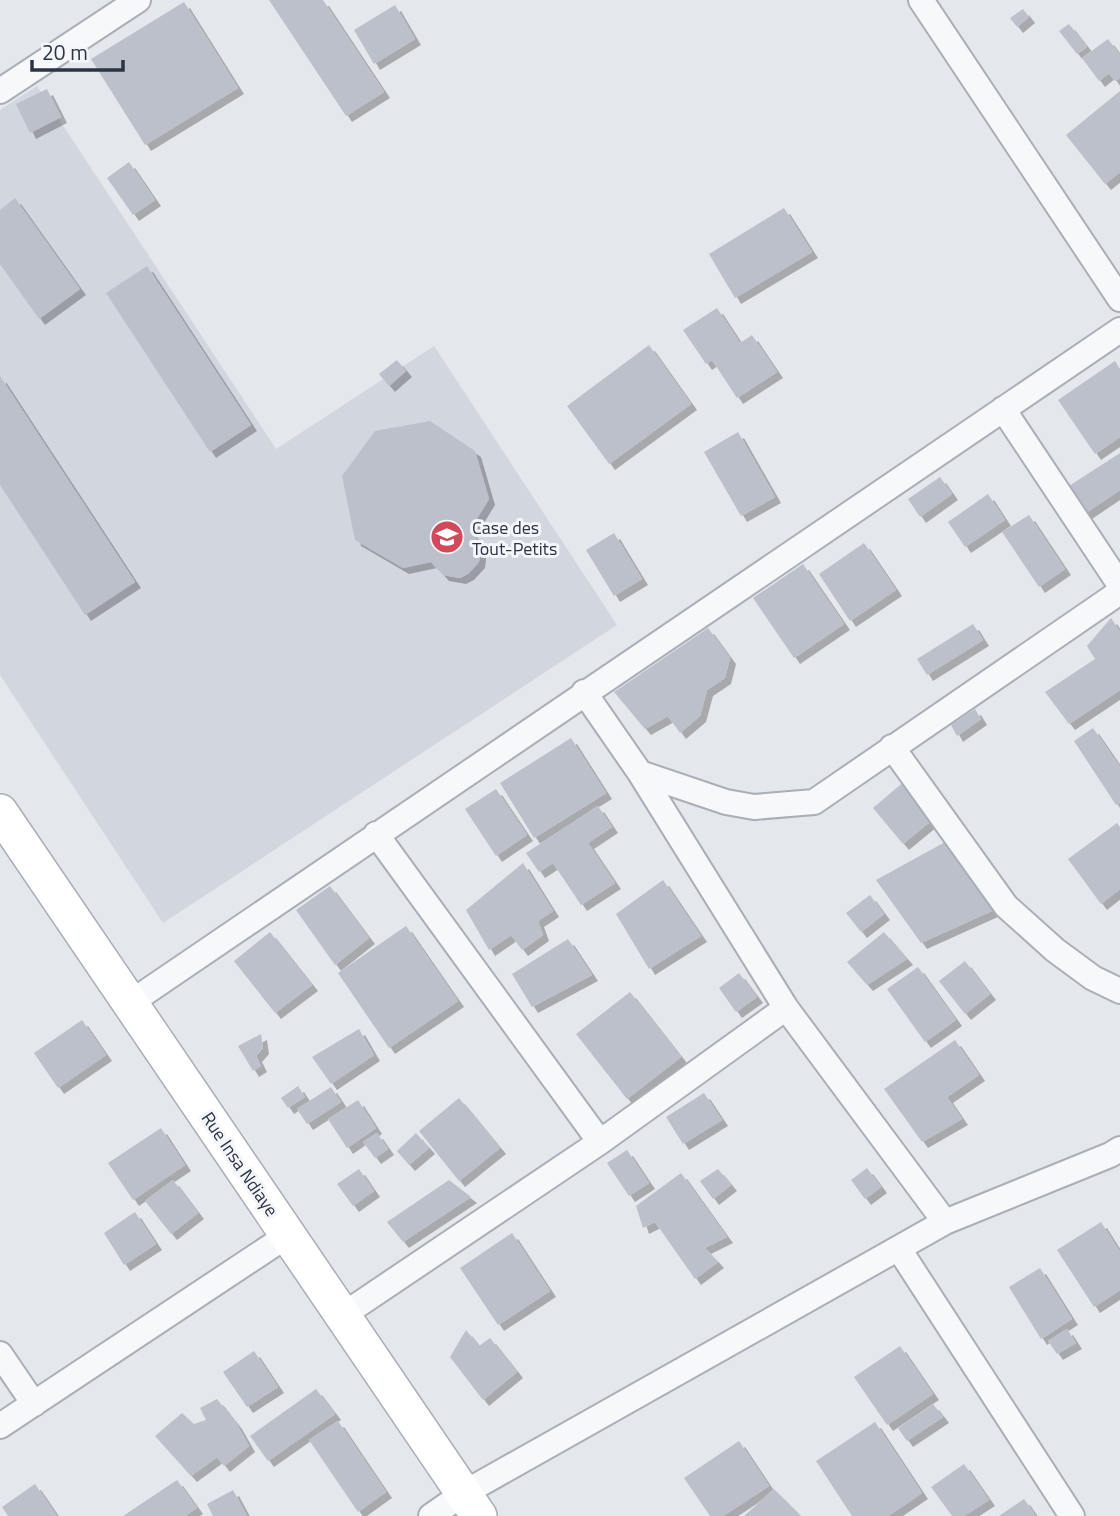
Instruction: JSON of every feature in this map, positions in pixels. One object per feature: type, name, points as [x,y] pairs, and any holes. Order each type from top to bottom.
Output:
[{"type":"main road","name":"Rue Insa Ndiaye","points":[[0,812],[472,1505]]},
{"type":"street","points":[[921,0],[1120,299]]},
{"type":"street","points":[[0,92],[123,4]]},
{"type":"street","points":[[130,1003],[1120,330]]},
{"type":"street","points":[[1003,409],[1120,585]]},
{"type":"street","points":[[640,773],[726,802],[754,807],[814,802],[1120,592]]},
{"type":"street","points":[[584,692],[640,773],[786,1008],[945,1222]]},
{"type":"street","points":[[892,747],[1006,906],[1055,950],[1093,978],[1120,991]]},
{"type":"street","points":[[376,834],[600,1142]]},
{"type":"street","points":[[343,1315],[600,1142],[786,1008]]},
{"type":"street","points":[[431,1516],[472,1505],[945,1222],[1117,1158]]},
{"type":"street","points":[[0,1426],[288,1236]]},
{"type":"street","points":[[899,1249],[1072,1516]]},
{"type":"street","points":[[0,1354],[34,1404]]},
{"type":"shaded area","points":[[37,86],[276,449],[434,346],[617,625],[163,923],[0,675],[0,110]]},
{"type":"building","points":[[269,0],[323,0],[384,92],[346,116]]},
{"type":"building","points":[[184,2],[238,88],[145,145],[91,59]]},
{"type":"building","points":[[395,5],[415,39],[374,64],[354,30]]},
{"type":"building","points":[[1023,9],[1029,17],[1017,27],[1010,18]]},
{"type":"building","points":[[1069,24],[1087,47],[1077,54],[1059,31]]},
{"type":"building","points":[[1108,39],[1120,55],[1120,78],[1115,81],[1109,73],[1099,81],[1082,58]]},
{"type":"building","points":[[47,89],[61,117],[30,133],[16,104]]},
{"type":"building","points":[[1120,91],[1120,172],[1105,184],[1066,135]]},
{"type":"building","points":[[129,162],[155,200],[133,215],[107,178]]},
{"type":"building","points":[[15,198],[80,289],[39,319],[0,264],[0,210]]},
{"type":"building","points":[[784,208],[812,252],[735,298],[709,254]]},
{"type":"building","points":[[147,266],[251,425],[210,452],[106,293]]},
{"type":"building","points":[[717,308],[740,343],[752,335],[777,372],[737,398],[712,360],[706,364],[683,330]]},
{"type":"building","points":[[649,345],[691,404],[609,464],[567,406]]},
{"type":"building","points":[[397,360],[406,371],[389,386],[379,374]]},
{"type":"building","points":[[1115,361],[1120,369],[1120,437],[1095,454],[1058,400]]},
{"type":"building","points":[[0,376],[135,582],[85,615],[0,485]]},
{"type":"building","points":[[430,421],[475,451],[489,499],[470,530],[481,545],[479,562],[460,578],[443,575],[431,562],[403,568],[355,540],[342,476],[375,431]]},
{"type":"building","points":[[738,432],[775,497],[741,516],[704,452]]},
{"type":"building","points":[[1120,453],[1120,490],[1086,513],[1069,486]]},
{"type":"building","points":[[940,477],[952,494],[920,517],[908,499]]},
{"type":"building","points":[[988,494],[1005,520],[965,547],[948,522]]},
{"type":"building","points":[[1029,515],[1065,569],[1039,587],[1002,532]]},
{"type":"building","points":[[614,533],[642,579],[614,596],[586,550]]},
{"type":"building","points":[[864,543],[896,590],[850,621],[819,574]]},
{"type":"building","points":[[803,564],[844,624],[794,658],[753,598]]},
{"type":"building","points":[[1111,618],[1120,632],[1120,690],[1069,724],[1045,692],[1095,659],[1087,646]]},
{"type":"building","points":[[973,624],[983,640],[927,675],[917,659]]},
{"type":"building","points":[[708,628],[730,658],[725,678],[707,690],[700,716],[680,733],[668,716],[645,729],[614,692]]},
{"type":"building","points":[[975,709],[981,719],[957,736],[951,725]]},
{"type":"building","points":[[1093,728],[1120,767],[1120,803],[1116,805],[1074,741]]},
{"type":"building","points":[[571,738],[606,793],[534,838],[500,783]]},
{"type":"building","points":[[906,780],[937,816],[903,844],[873,808]]},
{"type":"building","points":[[496,789],[527,835],[496,856],[465,809]]},
{"type":"building","points":[[598,806],[612,827],[588,843],[615,883],[581,905],[553,863],[539,872],[526,853]]},
{"type":"building","points":[[1117,823],[1120,827],[1120,889],[1101,904],[1068,859]]},
{"type":"building","points":[[947,841],[994,910],[921,943],[876,880]]},
{"type":"building","points":[[523,863],[553,911],[538,921],[543,935],[522,950],[511,935],[489,950],[466,910]]},
{"type":"building","points":[[663,880],[701,936],[649,969],[616,914]]},
{"type":"building","points":[[330,886],[369,938],[335,965],[296,910]]},
{"type":"building","points":[[870,895],[884,914],[861,932],[846,913]]},
{"type":"building","points":[[406,926],[458,1001],[389,1048],[338,973]]},
{"type":"building","points":[[270,932],[312,985],[275,1013],[234,961]]},
{"type":"building","points":[[884,932],[907,959],[867,985],[847,962]]},
{"type":"building","points":[[568,939],[592,975],[532,1007],[512,974]]},
{"type":"building","points":[[965,961],[990,994],[965,1014],[939,981]]},
{"type":"building","points":[[918,967],[956,1020],[925,1042],[887,989]]},
{"type":"building","points":[[739,973],[757,997],[736,1012],[719,988]]},
{"type":"building","points":[[630,992],[681,1057],[627,1099],[576,1034]]},
{"type":"building","points":[[82,1020],[106,1055],[58,1088],[34,1053]]},
{"type":"building","points":[[359,1029],[374,1055],[331,1084],[312,1057]]},
{"type":"building","points":[[261,1034],[263,1048],[256,1056],[261,1066],[253,1071],[238,1046]]},
{"type":"building","points":[[955,1040],[979,1075],[947,1097],[962,1119],[922,1142],[884,1089]]},
{"type":"building","points":[[298,1086],[305,1097],[288,1108],[281,1098]]},
{"type":"building","points":[[331,1087],[341,1102],[307,1124],[297,1109]]},
{"type":"building","points":[[704,1093],[722,1120],[683,1144],[666,1117]]},
{"type":"building","points":[[459,1098],[500,1148],[459,1181],[419,1131]]},
{"type":"building","points":[[358,1100],[376,1128],[347,1148],[328,1119]]},
{"type":"building","points":[[161,1128],[185,1165],[133,1200],[108,1163]]},
{"type":"building","points":[[377,1133],[388,1149],[375,1158],[363,1142]]},
{"type":"building","points":[[416,1133],[429,1148],[409,1165],[397,1151]]},
{"type":"building","points":[[627,1150],[649,1183],[629,1196],[607,1163]]},
{"type":"building","points":[[867,1168],[881,1187],[865,1199],[851,1180]]},
{"type":"building","points":[[359,1169],[374,1191],[353,1206],[337,1184]]},
{"type":"building","points":[[718,1169],[731,1185],[713,1199],[700,1181]]},
{"type":"building","points":[[681,1173],[727,1237],[705,1248],[718,1262],[695,1279],[655,1222],[643,1228],[636,1206]]},
{"type":"building","points":[[173,1180],[198,1213],[171,1234],[145,1201]]},
{"type":"building","points":[[449,1180],[471,1197],[403,1242],[387,1222]]},
{"type":"building","points":[[135,1212],[156,1244],[124,1265],[104,1233]]},
{"type":"building","points":[[1101,1222],[1120,1252],[1120,1290],[1094,1307],[1057,1250]]},
{"type":"building","points":[[512,1233],[550,1291],[498,1325],[460,1268]]},
{"type":"building","points":[[1040,1268],[1072,1319],[1041,1339],[1009,1287]]},
{"type":"building","points":[[1067,1329],[1076,1343],[1057,1354],[1048,1341]]},
{"type":"building","points":[[466,1330],[479,1346],[490,1338],[517,1372],[483,1400],[450,1357]]},
{"type":"building","points":[[900,1346],[933,1394],[887,1425],[854,1377]]},
{"type":"building","points":[[254,1351],[278,1387],[247,1407],[223,1372]]},
{"type":"building","points":[[316,1389],[335,1414],[268,1461],[250,1436]]},
{"type":"building","points":[[217,1399],[236,1423],[249,1446],[224,1466],[217,1457],[191,1476],[155,1436],[182,1413],[194,1424],[206,1420],[200,1408]]},
{"type":"building","points":[[933,1404],[943,1417],[907,1441],[898,1428]]},
{"type":"building","points":[[338,1421],[386,1492],[358,1512],[309,1440]]},
{"type":"building","points":[[875,1422],[922,1493],[888,1516],[852,1516],[816,1461]]},
{"type":"building","points":[[739,1441],[769,1486],[723,1516],[710,1516],[684,1478]]},
{"type":"building","points":[[964,1464],[989,1500],[964,1516],[952,1516],[931,1487]]},
{"type":"building","points":[[177,1480],[197,1508],[185,1516],[123,1516]]},
{"type":"building","points":[[35,1484],[57,1516],[8,1516],[2,1507]]},
{"type":"building","points":[[774,1489],[801,1516],[744,1516]]},
{"type":"building","points":[[233,1490],[247,1516],[213,1516],[207,1504]]},
{"type":"building","points":[[1024,1499],[1036,1516],[999,1516]]},
{"type":"place","name":"Case des Tout-Petits","points":[[447,537]]}]
